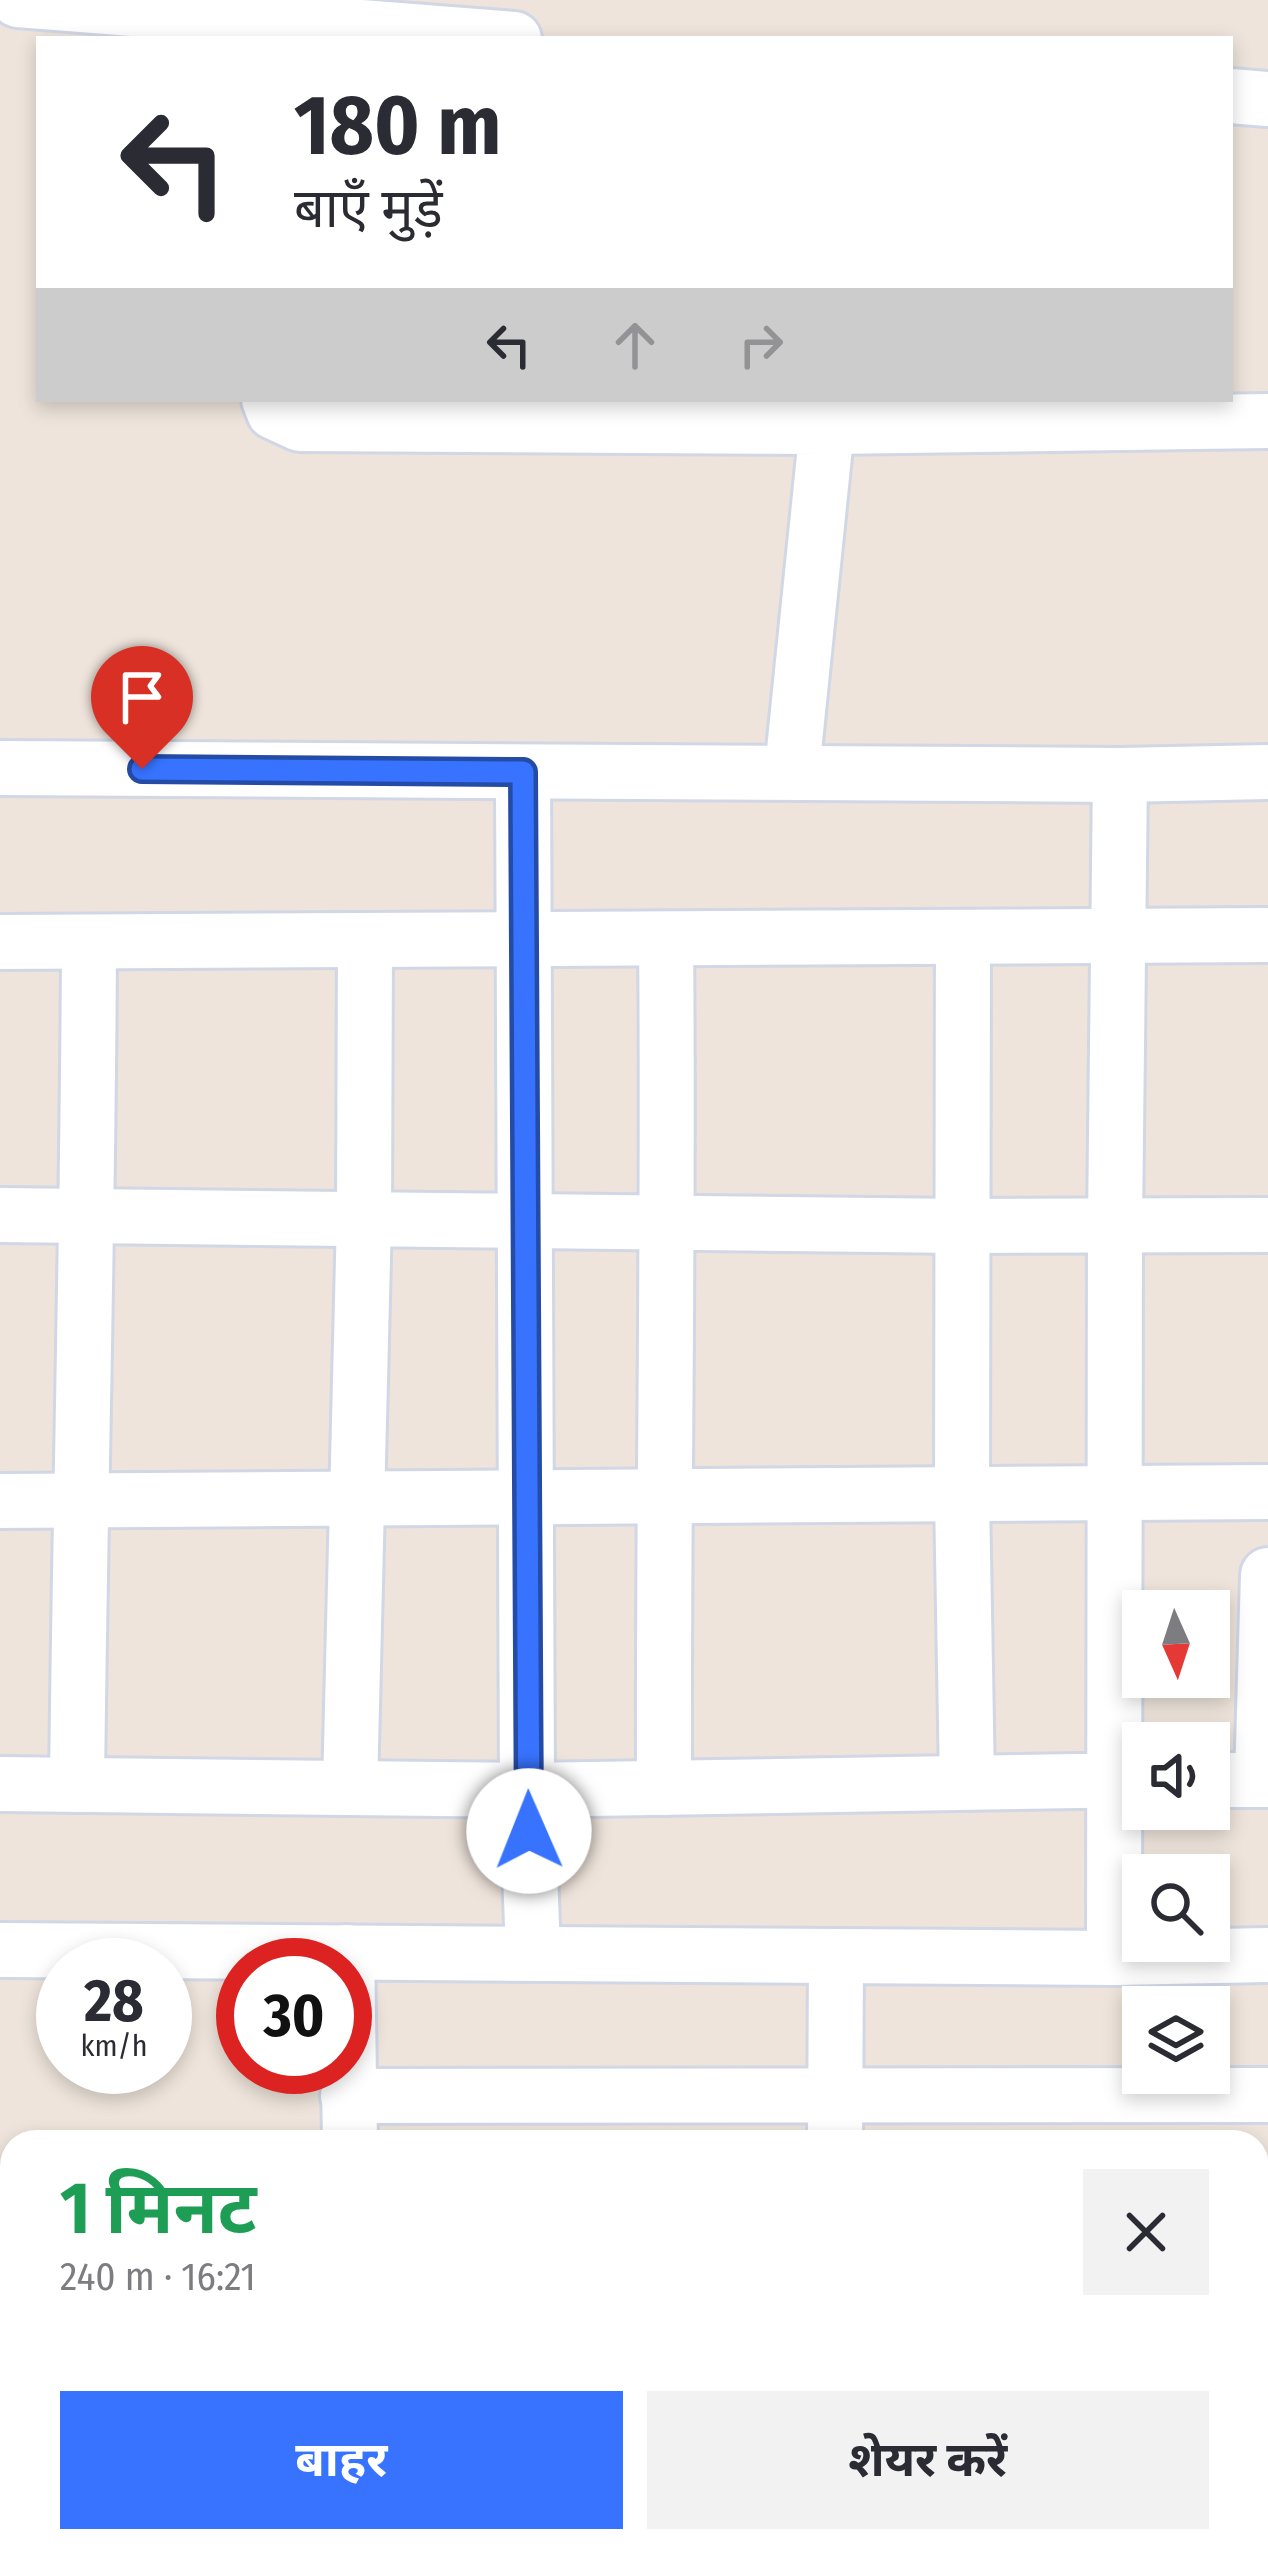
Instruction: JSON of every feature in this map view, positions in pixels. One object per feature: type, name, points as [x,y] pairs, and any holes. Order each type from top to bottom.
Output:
[{"type":"street","points":[[19,0],[277,30],[435,36]]},
{"type":"street","points":[[1233,96],[1268,99]]},
{"type":"street","points":[[270,402],[274,412],[300,424],[601,414],[827,427],[1055,411],[1268,421]]},
{"type":"street","points":[[792,770],[827,427]]},
{"type":"street","points":[[0,767],[1268,772]]},
{"type":"street","points":[[523,772],[527,1790],[533,1952]]},
{"type":"street","points":[[1120,775],[1115,1493],[1126,1722]]},
{"type":"street","points":[[0,942],[1268,935]]},
{"type":"street","points":[[963,938],[962,1496],[967,1781]]},
{"type":"street","points":[[664,1788],[669,1222],[666,940]]},
{"type":"street","points":[[350,1788],[364,1219],[365,941]]},
{"type":"street","points":[[77,1785],[89,942]]},
{"type":"street","points":[[0,1215],[1268,1225]]},
{"type":"street","points":[[0,1502],[1268,1492]]},
{"type":"street","points":[[1246,1780],[1268,1575]]},
{"type":"street","points":[[0,1784],[527,1790],[1122,1780]]},
{"type":"street","points":[[1114,1958],[1125,1830]]},
{"type":"street","points":[[0,1950],[216,1951]]},
{"type":"street","points":[[372,1952],[1114,1958],[1268,1954]]},
{"type":"street","points":[[835,2119],[836,1955]]},
{"type":"street","points":[[349,2119],[835,2119],[1268,2095]]},
{"type":"route","points":[[142,769],[523,772],[529,1831]]}]
